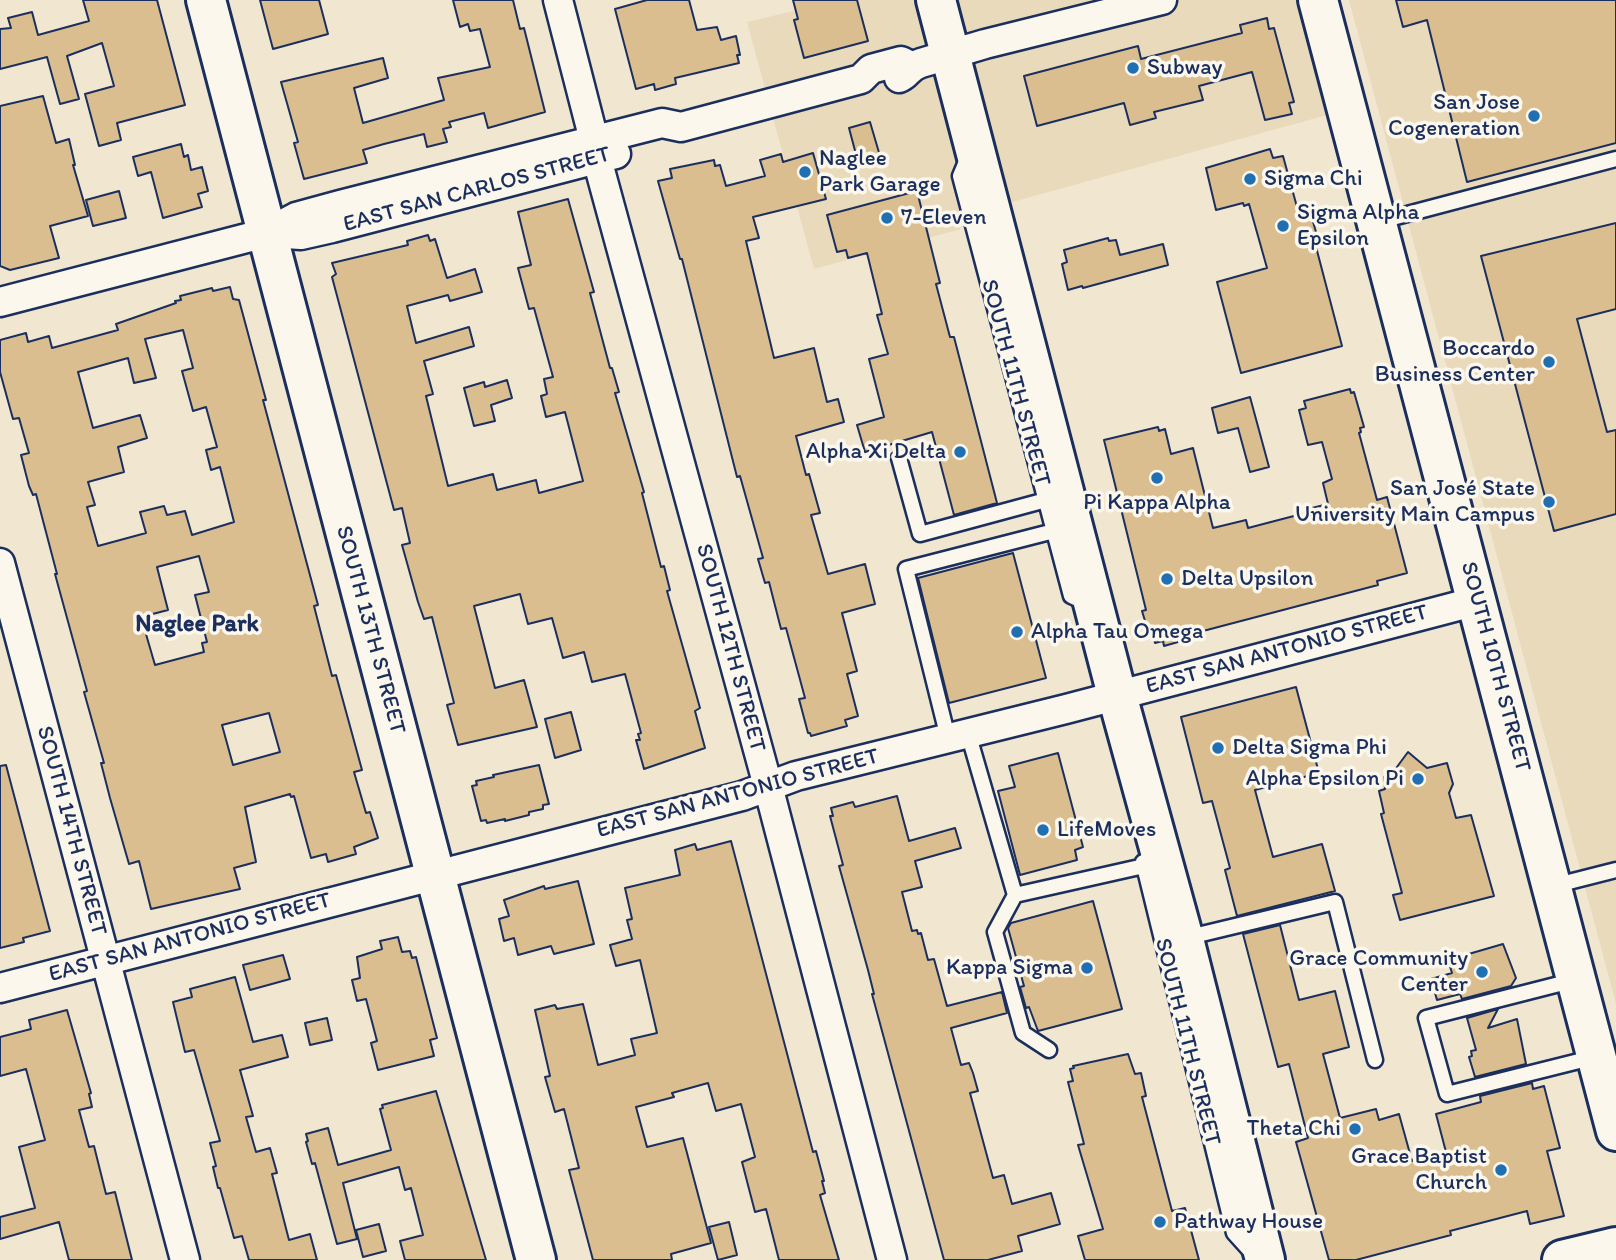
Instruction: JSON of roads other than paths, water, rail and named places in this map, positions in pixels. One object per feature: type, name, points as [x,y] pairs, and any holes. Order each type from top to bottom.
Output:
[{"type":"main road","name":"SOUTH 13TH STREET","points":[[206,0],[536,1260]]},
{"type":"main road","name":"SOUTH 11TH STREET","points":[[936,0],[1117,695],[1144,832],[1184,939],[1265,1260]]},
{"type":"main road","name":"SOUTH 10TH STREET","points":[[1318,0],[1577,980],[1605,1073],[1616,1131]]},
{"type":"main road","points":[[1562,1260],[1609,1248]]},
{"type":"street","name":"SOUTH 12TH STREET","points":[[558,0],[892,1260]]},
{"type":"street","name":"EAST SAN CARLOS STREET","points":[[0,302],[266,233],[300,235],[596,149],[669,140],[681,127],[861,79],[871,69],[901,61],[911,66],[1162,0]]},
{"type":"street","name":"SOUTH 14TH STREET","points":[[0,563],[185,1260]]},
{"type":"street","name":"EAST SAN ANTONIO STREET","points":[[0,988],[742,796],[796,776],[1477,601]]},
{"type":"lane","name":"SOUTH 11TH STREET","points":[[973,146],[960,176],[1071,596],[1095,608]]},
{"type":"lane","points":[[1376,222],[1616,159]]},
{"type":"lane","points":[[899,458],[920,534],[1046,500]]},
{"type":"lane","points":[[1049,1050],[1023,1033],[995,932],[1015,895],[958,735],[906,569],[1054,531]]},
{"type":"lane","name":"SOUTH 11TH STREET","points":[[1144,832],[1144,866],[1234,1233],[1259,1260]]},
{"type":"lane","points":[[1015,895],[1144,866]]},
{"type":"lane","points":[[1553,886],[1616,870]]},
{"type":"lane","points":[[1184,939],[1335,902],[1375,1059]]},
{"type":"lane","points":[[1577,980],[1426,1018],[1447,1094],[1605,1073]]},
{"type":"place","name":"Subway","points":[[1133,68]]},
{"type":"place","name":"San Jose Cogeneration","points":[[1534,116]]},
{"type":"place","name":"Naglee Park Garage","points":[[805,172]]},
{"type":"place","name":"Sigma Chi","points":[[1250,179]]},
{"type":"place","name":"7-Eleven","points":[[887,218]]},
{"type":"place","name":"Sigma Alpha Epsilon","points":[[1283,226]]},
{"type":"place","name":"Boccardo Business Center","points":[[1549,362]]},
{"type":"place","name":"Alpha Xi Delta","points":[[960,452]]},
{"type":"place","name":"Pi Kappa Alpha","points":[[1157,478]]},
{"type":"place","name":"San José State University Main Campus","points":[[1549,502]]},
{"type":"place","name":"Delta Upsilon","points":[[1167,579]]},
{"type":"place","name":"Alpha Tau Omega","points":[[1017,632]]},
{"type":"place","name":"Delta Sigma Phi","points":[[1218,748]]},
{"type":"place","name":"Alpha Epsilon Pi","points":[[1418,779]]},
{"type":"place","name":"LifeMoves","points":[[1043,830]]},
{"type":"place","name":"Kappa Sigma","points":[[1087,968]]},
{"type":"place","name":"Grace Community Center","points":[[1482,972]]},
{"type":"place","name":"Theta Chi","points":[[1355,1129]]},
{"type":"place","name":"Grace Baptist Church","points":[[1501,1170]]},
{"type":"place","name":"Pathway House","points":[[1160,1222]]},
{"type":"district","name":"Naglee Park","points":[[197,625]]}]
